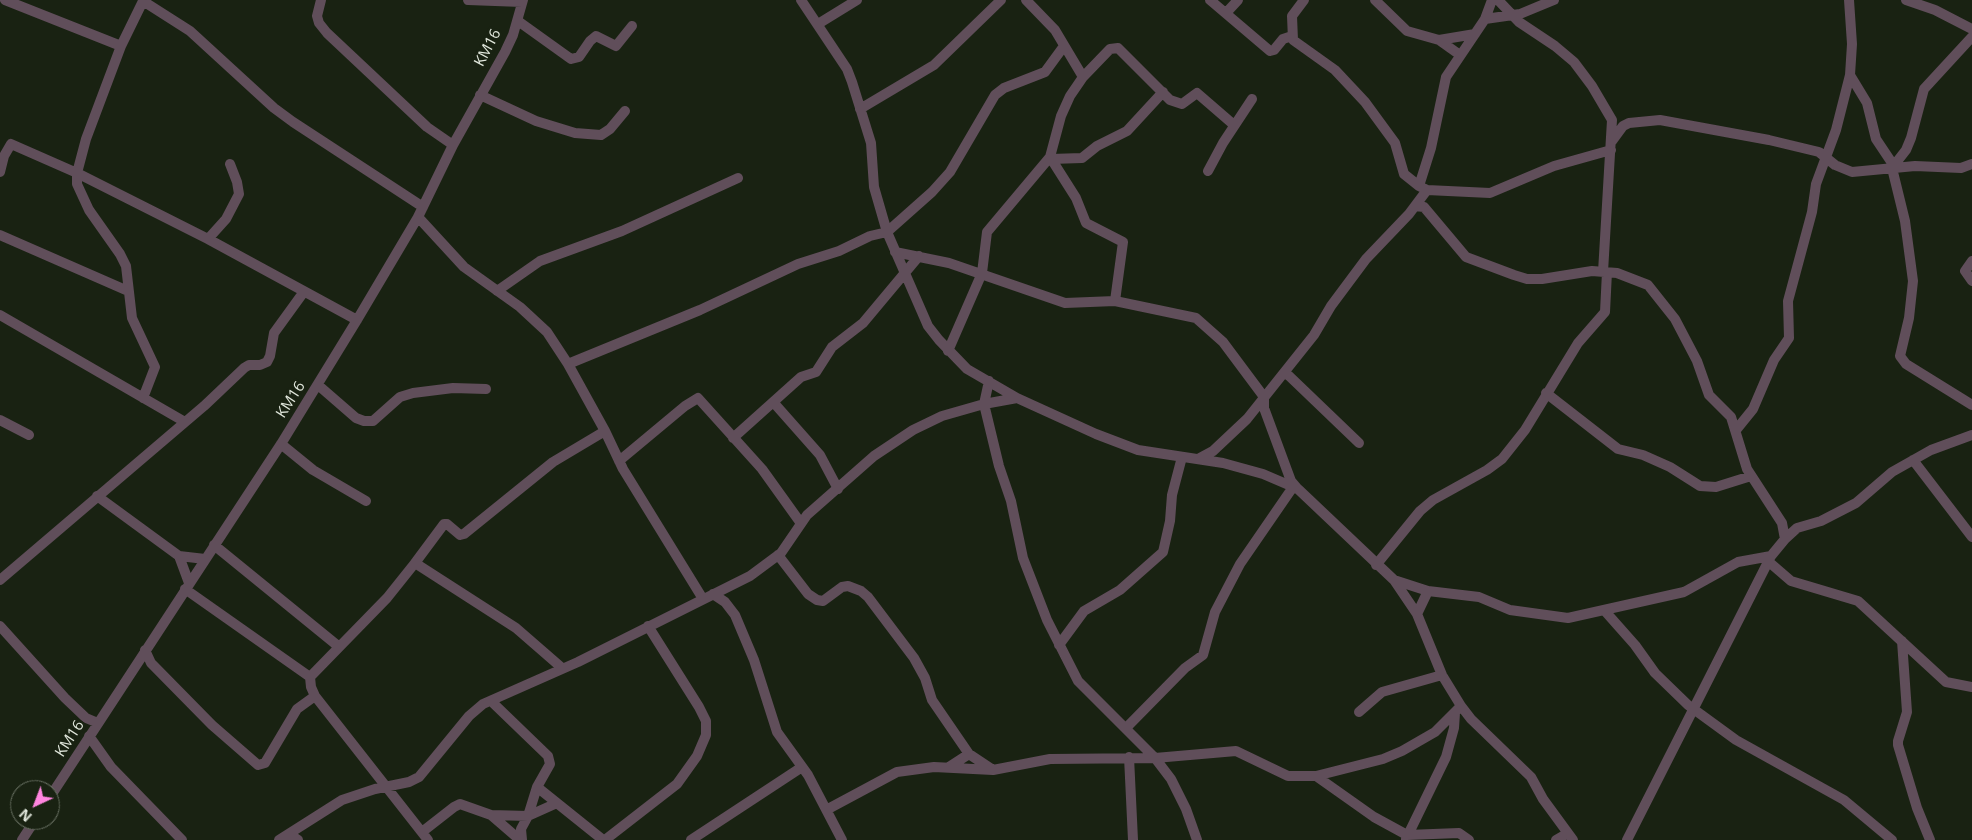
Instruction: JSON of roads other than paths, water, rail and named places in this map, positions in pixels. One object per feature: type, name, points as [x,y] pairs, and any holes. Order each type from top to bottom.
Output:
[{"type":"street","points":[[6,0],[121,46]]},
{"type":"street","points":[[321,0],[316,16],[318,23],[327,33],[427,127],[453,145]]},
{"type":"street","points":[[468,0],[522,1]]},
{"type":"street","points":[[801,0],[847,69],[871,143],[874,187],[886,232],[906,272],[928,326],[948,351],[967,369],[1017,398],[1138,450],[1200,458],[1263,474],[1295,488]]},
{"type":"street","points":[[818,24],[857,0]]},
{"type":"street","points":[[860,109],[934,65],[975,23],[1001,0]]},
{"type":"street","points":[[1026,0],[1054,30],[1083,77]]},
{"type":"street","points":[[1210,0],[1270,50],[1274,50],[1283,38],[1292,36]]},
{"type":"street","points":[[1226,13],[1238,0]]},
{"type":"street","points":[[1304,0],[1292,16],[1292,36],[1297,44],[1325,62],[1346,80],[1392,138],[1404,174],[1423,188],[1490,194],[1554,166],[1612,145],[1624,126],[1638,120],[1660,120],[1769,140],[1827,156],[1835,165],[1852,172],[1893,167],[1962,168],[1972,164]]},
{"type":"street","points":[[1375,0],[1407,31],[1439,40],[1460,55]]},
{"type":"street","points":[[1200,458],[1213,452],[1228,438],[1264,397],[1285,372],[1366,259],[1416,209],[1423,188],[1446,77],[1485,18],[1492,0]]},
{"type":"street","points":[[1498,0],[1574,62],[1592,86],[1612,120],[1603,272],[1643,281],[1659,296],[1676,319],[1697,361],[1709,395],[1731,416],[1743,459],[1751,476],[1782,523],[1785,538]]},
{"type":"street","points":[[1485,18],[1517,16],[1554,0]]},
{"type":"street","points":[[1736,430],[1753,409],[1774,360],[1789,338],[1788,301],[1812,212],[1816,184],[1836,130],[1850,75],[1852,44],[1849,0]]},
{"type":"street","points":[[1906,0],[1935,10],[1972,29]]},
{"type":"street","points":[[143,398],[155,367],[132,318],[123,260],[88,210],[77,184],[86,139],[121,46],[143,1],[190,31],[274,108],[420,212],[464,267],[534,319],[547,332],[568,364],[605,431],[619,461],[703,599]]},
{"type":"street","name":"KM16","points":[[60,782],[318,386],[420,212],[453,145],[505,52],[518,21],[522,1]]},
{"type":"street","points":[[518,21],[571,59],[579,57],[590,41],[596,36],[616,46],[632,26]]},
{"type":"street","points":[[1439,40],[1475,34]]},
{"type":"street","points":[[1893,167],[1911,138],[1924,90],[1972,36]]},
{"type":"street","points":[[568,364],[700,310],[798,264],[839,251],[870,236],[886,232],[932,192],[950,172],[995,95],[1004,88],[1045,72],[1064,46]]},
{"type":"street","points":[[948,351],[982,273],[987,232],[1050,158],[1061,116],[1070,96],[1083,77],[1110,49],[1118,48],[1170,100],[1182,104],[1197,93],[1234,125]]},
{"type":"street","points":[[1850,75],[1867,103],[1876,139],[1893,167],[1905,221],[1913,281],[1900,356],[1906,364],[1972,406]]},
{"type":"street","points":[[1050,158],[1082,158],[1097,146],[1131,129],[1163,92]]},
{"type":"street","points":[[480,95],[536,121],[575,134],[600,135],[610,129],[625,112]]},
{"type":"street","points":[[1208,171],[1234,125],[1252,99]]},
{"type":"street","points":[[1612,120],[1624,126]]},
{"type":"street","points":[[0,172],[4,156],[11,144],[78,173],[208,239],[303,293],[357,320]]},
{"type":"street","points":[[1050,158],[1076,198],[1086,223],[1123,242],[1115,301]]},
{"type":"street","points":[[208,239],[226,219],[239,194],[237,182],[230,164]]},
{"type":"street","points":[[496,291],[540,261],[622,231],[738,178]]},
{"type":"street","points":[[1416,209],[1466,257],[1514,275],[1527,279],[1542,279],[1580,272],[1612,273]]},
{"type":"street","points":[[0,235],[128,291]]},
{"type":"street","points":[[895,252],[919,256],[982,273],[1035,295],[1064,303],[1115,301],[1196,318],[1223,342],[1264,397],[1264,408],[1295,488],[1394,580],[1417,614],[1458,709],[1471,719],[1531,778],[1570,837],[1556,840]]},
{"type":"street","points":[[733,438],[801,377],[816,372],[832,347],[863,323],[900,282],[919,256]]},
{"type":"street","points":[[1972,261],[1965,271],[1972,280]]},
{"type":"street","points":[[1376,565],[1420,511],[1448,490],[1487,470],[1502,459],[1525,430],[1578,343],[1605,312],[1612,273]]},
{"type":"street","points":[[0,580],[185,422],[244,368],[248,365],[260,365],[267,362],[270,356],[274,333],[303,293]]},
{"type":"street","points":[[0,315],[185,422]]},
{"type":"street","points":[[1285,372],[1359,443]]},
{"type":"street","points":[[989,381],[984,404],[999,466],[1011,501],[1027,572],[1059,645],[1078,682],[1155,758],[1179,794],[1197,840]]},
{"type":"street","points":[[318,386],[356,418],[364,421],[373,420],[400,398],[413,393],[453,388],[486,389]]},
{"type":"street","points":[[1546,393],[1618,449],[1643,454],[1670,467],[1700,486],[1716,487],[1751,476]]},
{"type":"street","points":[[619,461],[685,406],[698,398],[762,469],[800,522]]},
{"type":"street","points":[[279,840],[293,837],[342,800],[388,786],[409,782],[419,777],[469,716],[491,701],[750,576],[778,555],[800,522],[874,456],[913,430],[942,416],[984,404],[1017,398]]},
{"type":"street","points":[[774,403],[820,455],[838,489]]},
{"type":"street","points":[[0,420],[29,435]]},
{"type":"street","points":[[310,677],[338,646],[387,598],[444,524],[447,524],[460,535],[464,534],[553,462],[605,431]]},
{"type":"street","points":[[1627,840],[1770,559],[1785,538],[1797,528],[1821,521],[1856,503],[1892,472],[1913,460],[1954,440],[1972,435]]},
{"type":"street","points":[[280,444],[313,470],[366,502]]},
{"type":"street","points":[[1059,645],[1084,611],[1120,590],[1163,552],[1169,528],[1172,495],[1182,457]]},
{"type":"street","points":[[1913,460],[1972,537]]},
{"type":"street","points":[[1126,728],[1185,668],[1203,656],[1215,612],[1240,564],[1295,488]]},
{"type":"street","points":[[97,496],[179,556],[205,559]]},
{"type":"street","points":[[1782,523],[1797,528]]},
{"type":"street","points":[[214,545],[338,646]]},
{"type":"street","points":[[778,555],[808,594],[817,600],[823,601],[842,587],[848,586],[861,591],[868,597],[914,658],[925,678],[932,700],[969,754],[992,770]]},
{"type":"street","points":[[179,556],[187,586],[310,677],[311,687],[315,696],[388,786],[425,836],[454,807],[460,804],[491,816],[521,840]]},
{"type":"street","points":[[1394,580],[1428,591],[1479,598],[1510,610],[1540,616],[1568,618],[1684,592],[1738,562],[1770,559]]},
{"type":"street","points":[[1770,559],[1791,581],[1858,601],[1946,682],[1972,687]]},
{"type":"street","points":[[415,563],[509,624],[562,668]]},
{"type":"street","points":[[1417,614],[1428,591]]},
{"type":"street","points":[[713,594],[726,602],[735,614],[754,660],[777,732],[802,767],[828,809],[842,840]]},
{"type":"street","points":[[1604,610],[1635,645],[1661,681],[1694,710],[1736,740],[1844,800],[1892,840]]},
{"type":"street","points":[[0,626],[65,698],[86,718],[98,723]]},
{"type":"street","points":[[537,787],[604,840],[677,784],[697,756],[706,735],[706,721],[648,626]]},
{"type":"street","points":[[1902,640],[1907,712],[1898,746],[1917,808],[1930,840]]},
{"type":"street","points":[[145,650],[151,663],[212,725],[258,765],[265,763],[297,709],[315,696]]},
{"type":"street","points":[[1359,712],[1382,692],[1442,675]]},
{"type":"street","points":[[491,701],[548,756],[550,764],[537,787],[528,816],[521,830],[521,840]]},
{"type":"street","points":[[828,809],[897,772],[949,767],[992,770],[1050,759],[1155,758],[1236,751],[1288,776],[1316,776],[1383,759],[1402,751],[1434,732],[1458,709]]},
{"type":"street","points":[[1406,837],[1446,757],[1458,709]]},
{"type":"street","points":[[90,736],[111,767],[182,840]]},
{"type":"street","points":[[949,767],[969,754]]},
{"type":"street","points":[[1129,757],[1133,840]]},
{"type":"street","points":[[691,840],[802,767]]},
{"type":"street","points":[[1316,776],[1406,837],[1459,833],[1469,840]]},
{"type":"street","points":[[491,816],[528,816],[557,803]]}]
